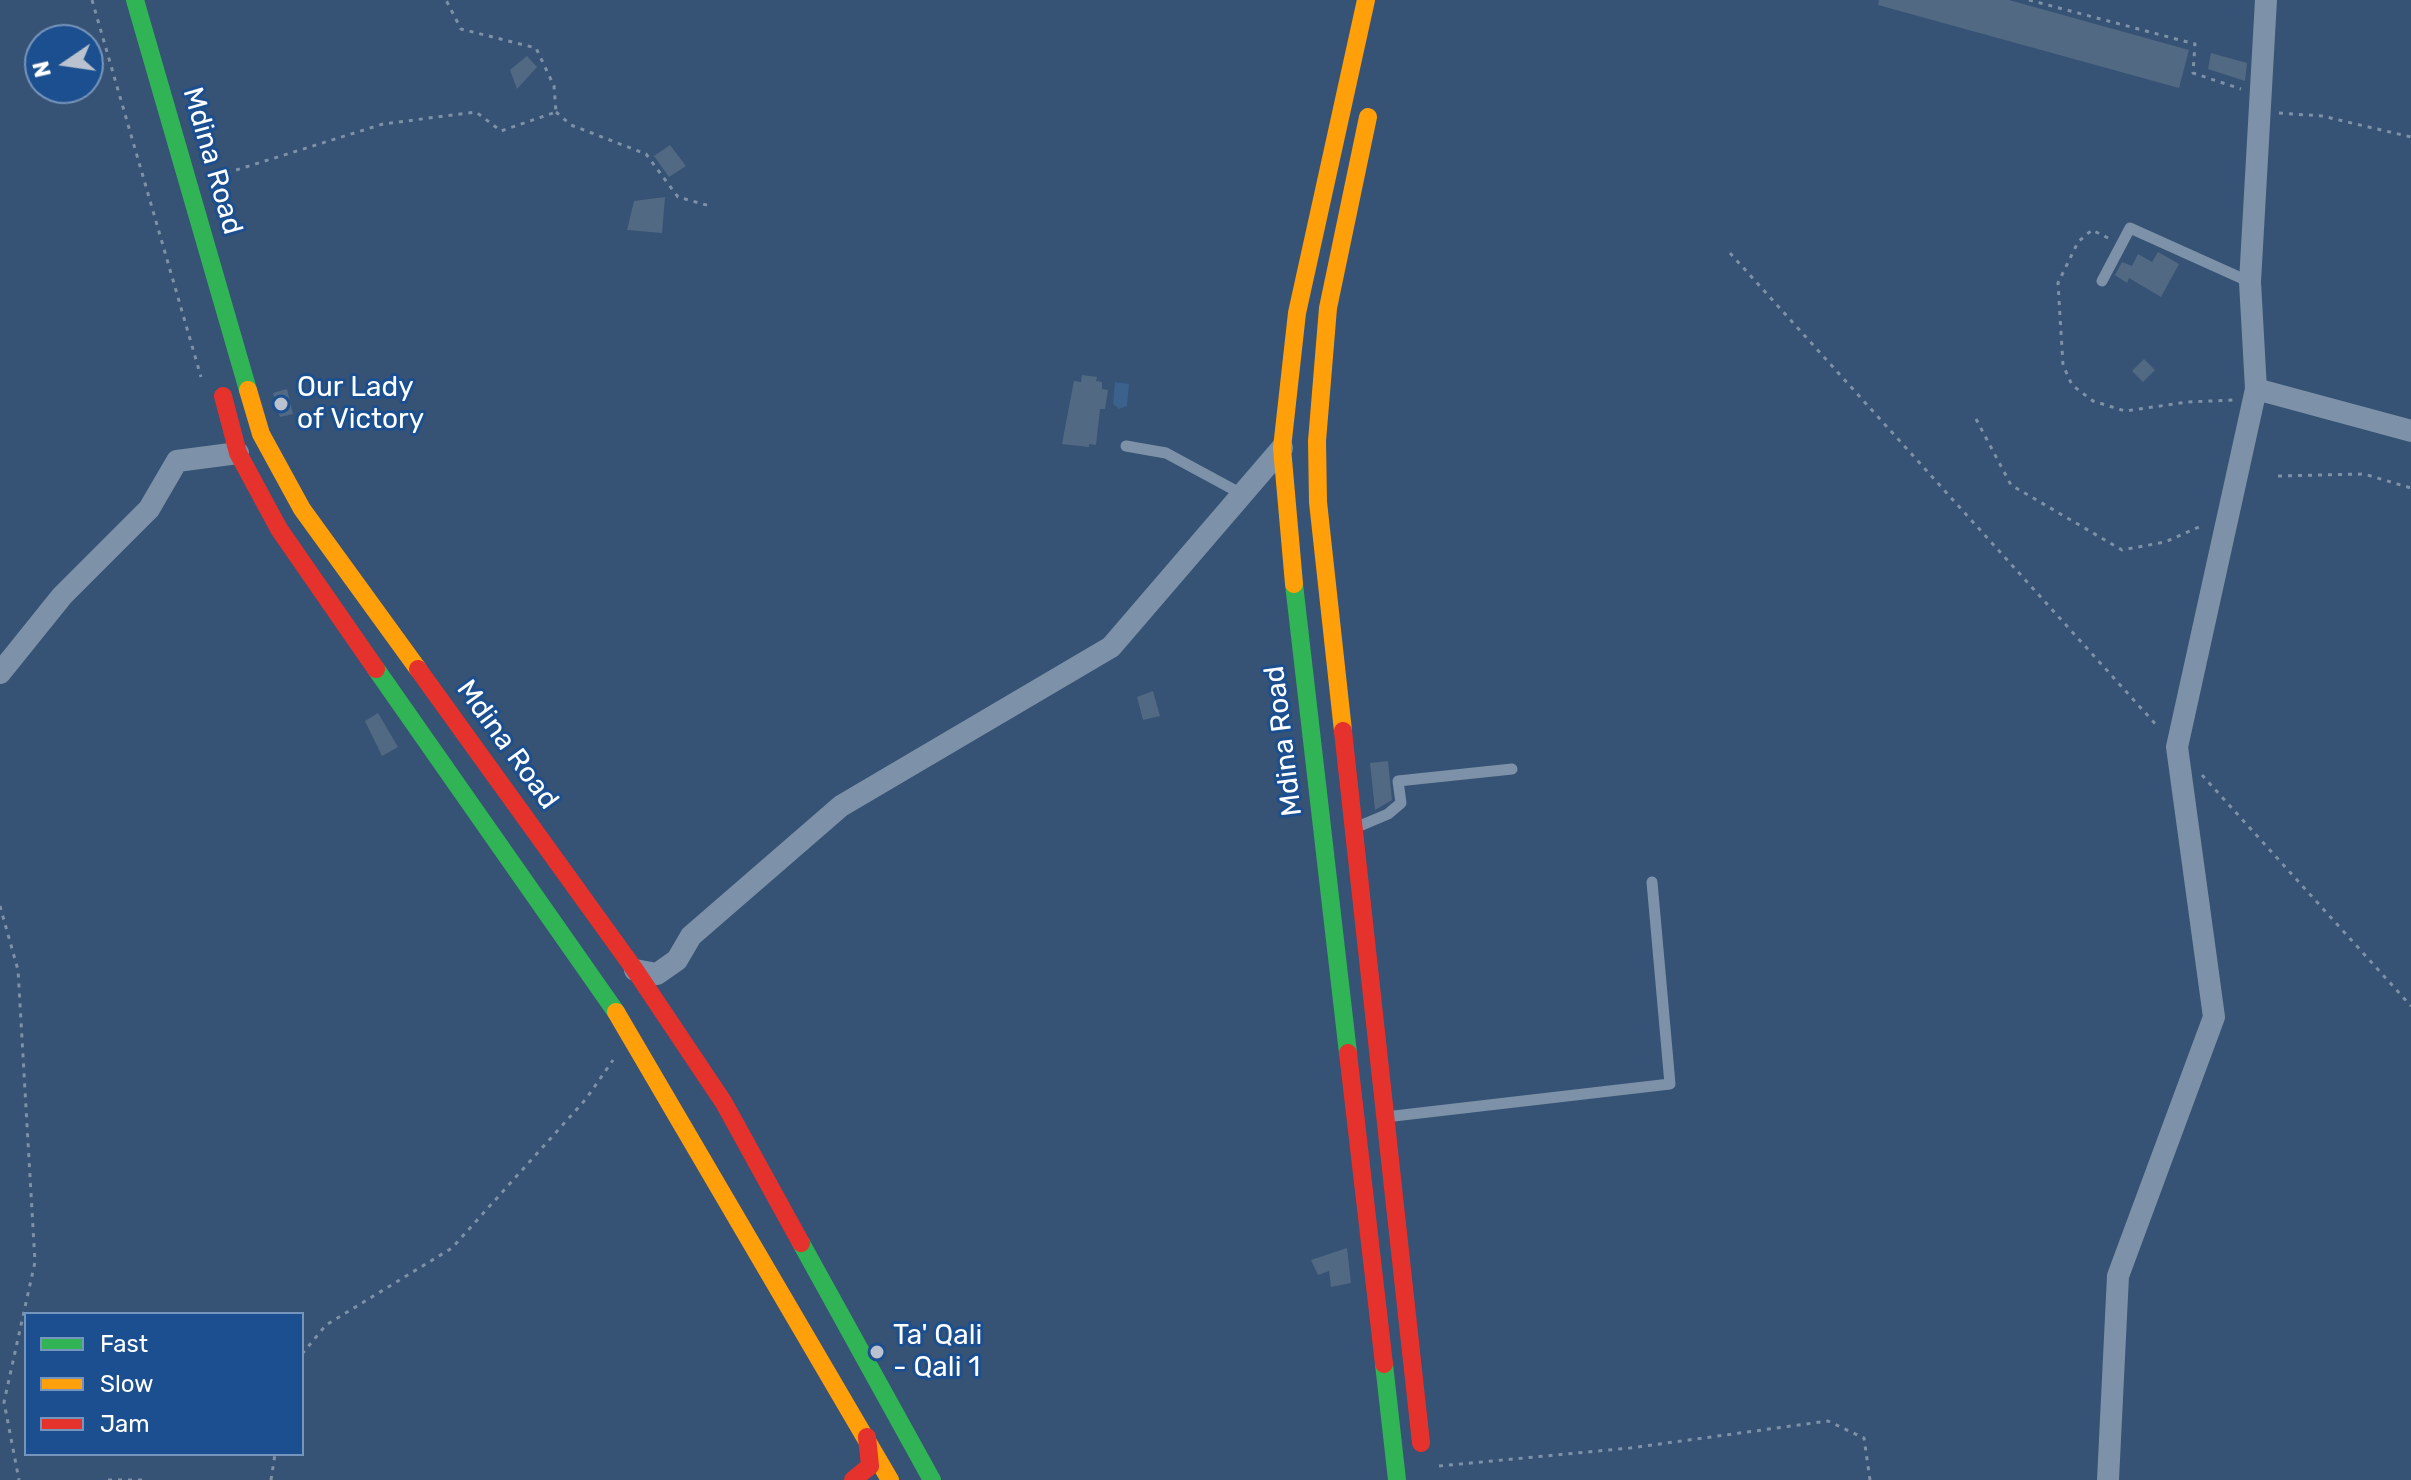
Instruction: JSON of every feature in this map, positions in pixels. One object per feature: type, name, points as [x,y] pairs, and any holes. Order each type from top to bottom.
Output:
[{"type":"main road","name":"Mdina Road","points":[[135,0],[261,434],[302,509],[635,970],[724,1103],[932,1480]]},
{"type":"main road","name":"Mdina Road","points":[[1366,0],[1297,313],[1282,448],[1285,504],[1397,1480]]},
{"type":"main road","name":"Mdina Road","points":[[1374,93],[1328,308],[1317,441],[1318,502],[1424,1467]]},
{"type":"main road","points":[[217,374],[238,453],[279,529],[632,1035],[890,1480]]},
{"type":"main road","points":[[853,1480],[870,1466],[867,1437]]},
{"type":"street","points":[[2108,1480],[2118,1276],[2214,1017],[2177,747],[2254,394],[2250,282],[2266,0]]},
{"type":"street","points":[[2254,394],[2411,431]]},
{"type":"street","points":[[635,970],[657,974],[677,960],[691,936],[841,806],[1111,647],[1240,493],[1282,448]]},
{"type":"street","points":[[0,673],[62,596],[149,509],[177,461],[238,453]]},
{"type":"lane","points":[[2102,281],[2130,228],[2250,282]]},
{"type":"lane","points":[[1126,446],[1166,453],[1240,493]]},
{"type":"lane","points":[[1354,828],[1388,814],[1401,803],[1398,781],[1512,769]]},
{"type":"lane","points":[[1385,1117],[1670,1084],[1652,882]]},
{"type":"path","points":[[446,0],[461,29],[536,48],[554,86],[556,112],[571,125],[646,154],[678,197],[710,206]]},
{"type":"path","points":[[2029,0],[2195,44],[2193,73],[2260,103],[2411,137]]},
{"type":"path","points":[[191,186],[383,124],[476,112],[501,131],[556,112]]},
{"type":"path","points":[[2121,244],[2092,230],[2078,242],[2058,283],[2063,365],[2072,385],[2093,401],[2125,411],[2254,394]]},
{"type":"path","points":[[1730,253],[2411,1006]]},
{"type":"path","points":[[1976,419],[2011,485],[2122,550],[2165,542],[2199,527],[2218,559]]},
{"type":"path","points":[[2278,476],[2364,474],[2411,488]]},
{"type":"path","points":[[0,906],[18,970],[35,1262],[4,1402],[19,1480]]},
{"type":"path","points":[[304,1352],[326,1325],[452,1248],[586,1099],[632,1035]]},
{"type":"path","points":[[1424,1467],[1630,1448],[1828,1421],[1864,1438],[1870,1480]]},
{"type":"path","points":[[271,1480],[275,1456]]},
{"type":"path","points":[[108,1480],[143,1480]]},
{"type":"water","points":[[1115,382],[1129,384],[1127,406],[1119,409],[1113,404]]},
{"type":"building","points":[[1879,0],[2009,0],[2189,50],[2179,88],[1878,5]]},
{"type":"building","points":[[2211,53],[2247,63],[2245,81],[2208,69]]},
{"type":"building","points":[[527,56],[537,67],[517,89],[510,70]]},
{"type":"building","points":[[670,145],[686,166],[669,177],[654,156]]},
{"type":"building","points":[[665,197],[662,233],[627,230],[634,201]]},
{"type":"building","points":[[2158,252],[2179,264],[2161,297],[2129,278],[2127,283],[2115,275],[2122,262],[2132,266],[2138,254],[2152,262]]},
{"type":"building","points":[[2144,359],[2155,370],[2143,382],[2132,371]]},
{"type":"building","points":[[1082,375],[1097,377],[1096,381],[1102,382],[1102,389],[1108,390],[1105,409],[1100,409],[1096,445],[1089,444],[1089,447],[1062,444],[1074,381],[1081,382]]},
{"type":"building","name":"Our Lady of Victory","points":[[287,389],[293,414],[280,417],[273,393]]},
{"type":"building","points":[[1153,691],[1160,716],[1143,720],[1137,697]]},
{"type":"building","points":[[378,713],[398,747],[382,756],[365,721]]},
{"type":"building","points":[[1388,761],[1392,800],[1375,810],[1370,763]]},
{"type":"building","points":[[1347,1248],[1351,1283],[1331,1287],[1329,1271],[1318,1275],[1311,1260]]},
{"type":"traffic: fast","points":[[135,0],[248,390]]},
{"type":"traffic: fast","points":[[1294,584],[1348,1053]]},
{"type":"traffic: fast","points":[[376,669],[616,1012]]},
{"type":"traffic: fast","points":[[801,1243],[932,1480]]},
{"type":"traffic: fast","points":[[1384,1364],[1397,1480]]},
{"type":"traffic: slow","points":[[1294,584],[1282,448],[1297,313],[1366,0]]},
{"type":"traffic: slow","points":[[1343,731],[1318,502],[1317,441],[1328,308],[1368,117]]},
{"type":"traffic: slow","points":[[248,390],[261,434],[302,509],[418,669]]},
{"type":"traffic: slow","points":[[616,1012],[890,1480]]},
{"type":"traffic: jam","points":[[223,396],[238,453],[279,529],[376,669]]},
{"type":"traffic: jam","points":[[418,669],[635,970],[724,1103],[801,1243]]},
{"type":"traffic: jam","points":[[1343,731],[1421,1443]]},
{"type":"traffic: jam","points":[[1348,1053],[1384,1364]]},
{"type":"traffic: jam","points":[[853,1480],[870,1466],[867,1437]]},
{"type":"place","name":"Our Lady of Victory","points":[[281,404]]},
{"type":"place","name":"Ta' Qali - Qali 1","points":[[877,1352]]}]
